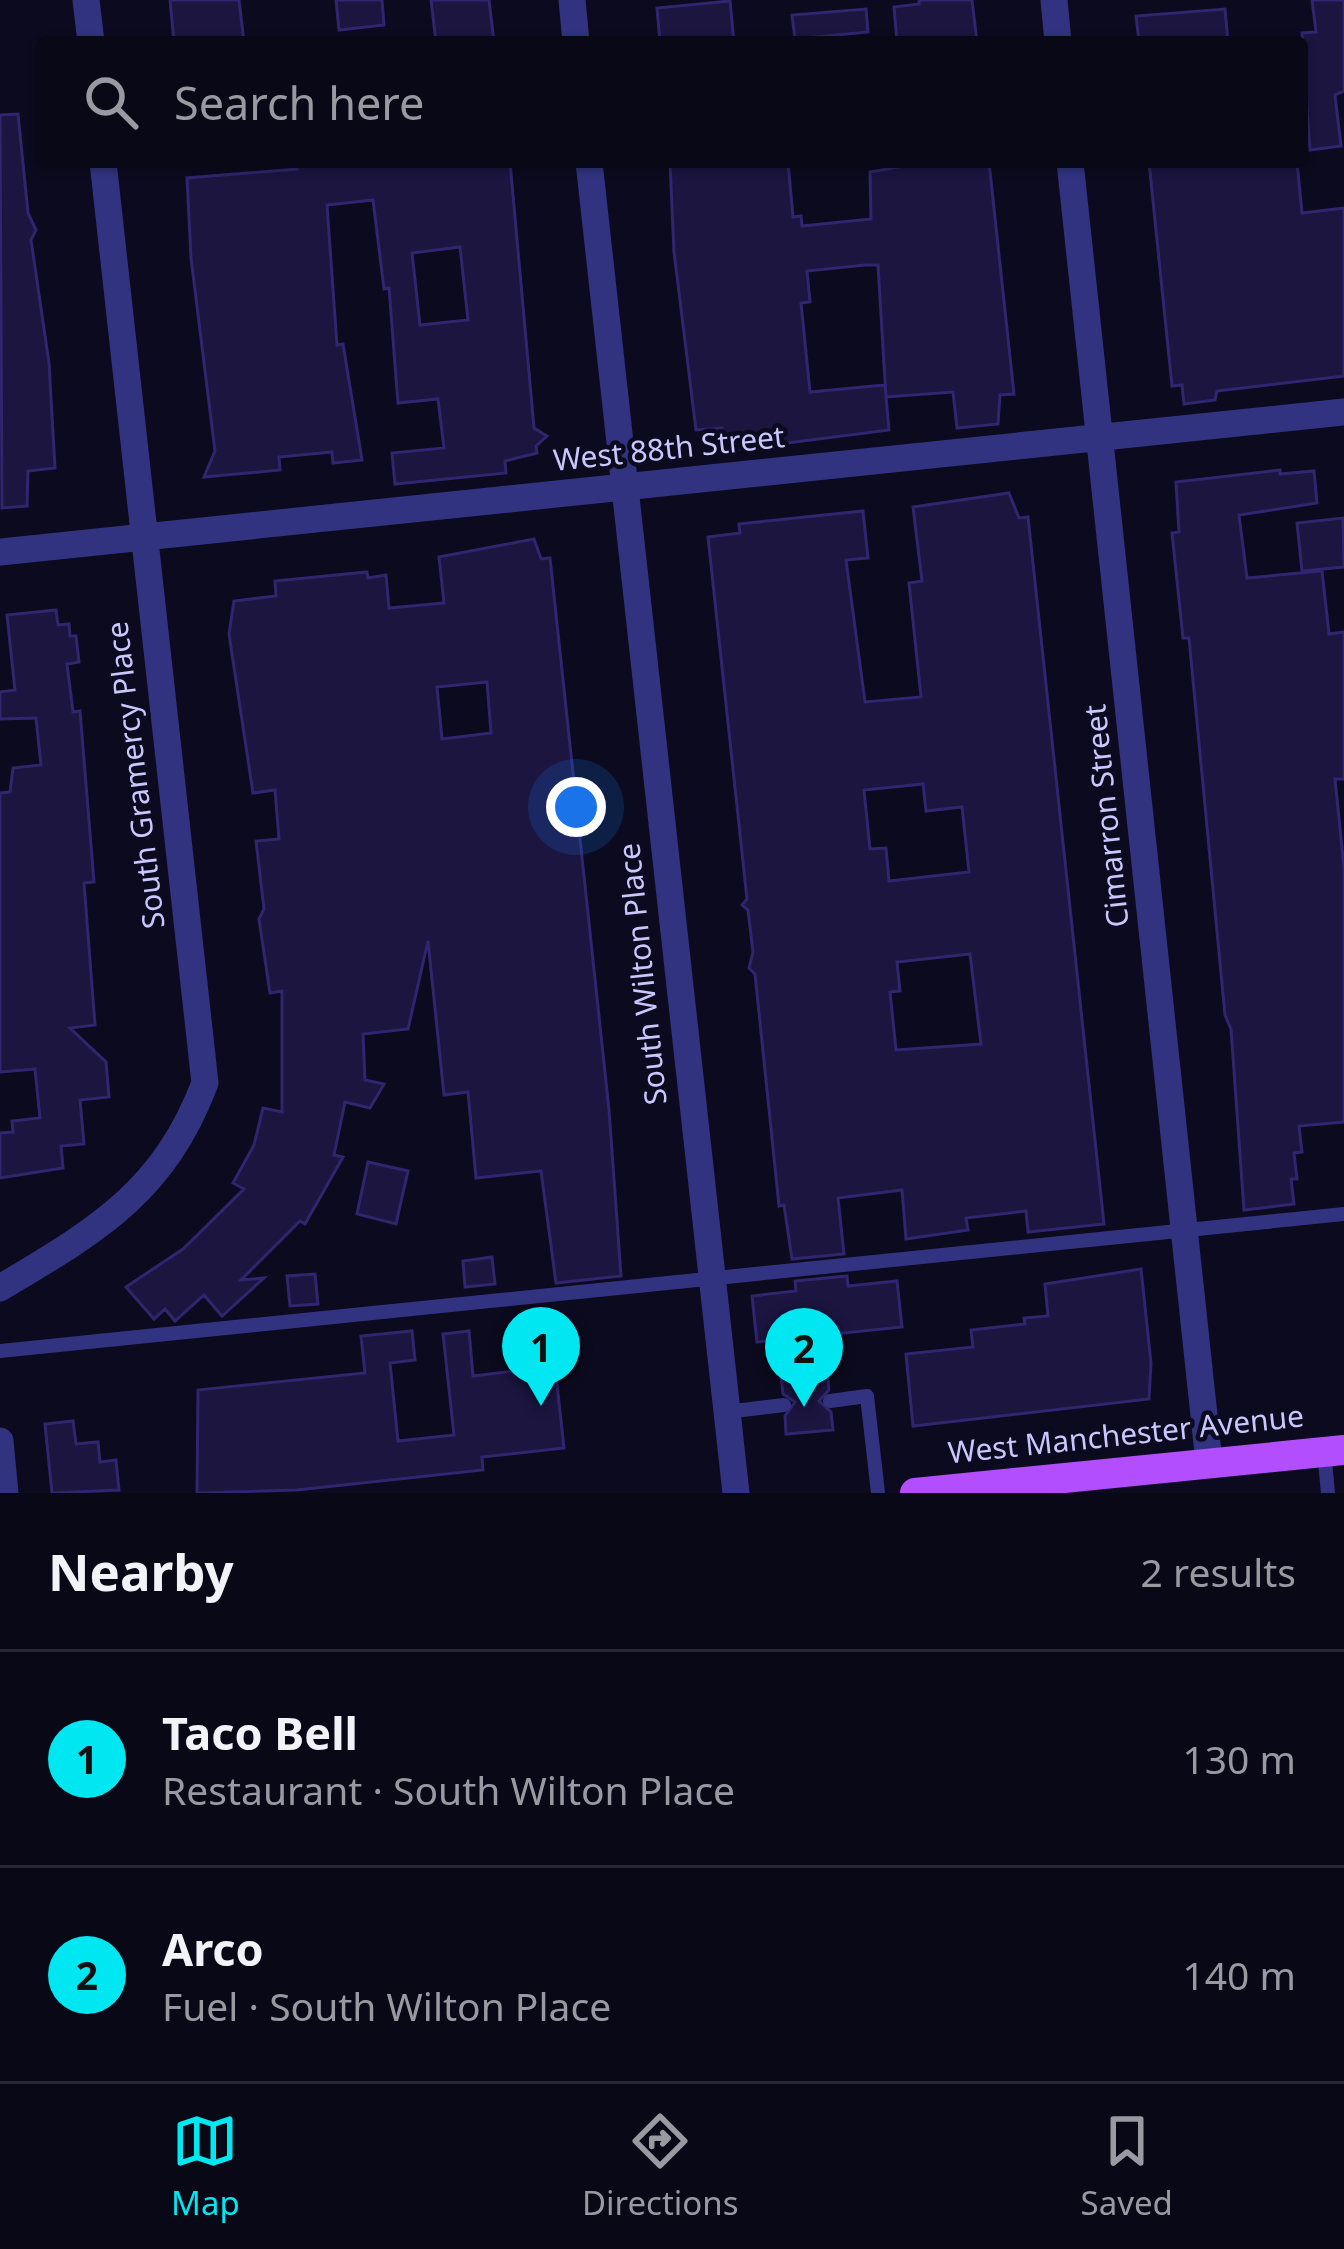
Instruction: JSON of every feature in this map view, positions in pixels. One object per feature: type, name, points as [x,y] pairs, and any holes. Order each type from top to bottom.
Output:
[{"type":"main road","name":"West Manchester Avenue","points":[[916,1493],[1112,1483],[1209,1462],[1334,1450]]},
{"type":"street","points":[[86,0],[90,36]]},
{"type":"street","points":[[572,0],[575,36]]},
{"type":"street","points":[[1054,0],[1057,36]]},
{"type":"street","name":"South Gramercy Place","points":[[0,1288],[110,1220],[158,1175],[186,1132],[205,1083],[104,168]]},
{"type":"street","name":"South Wilton Place","points":[[590,168],[736,1493]]},
{"type":"street","name":"Cimarron Street","points":[[1071,168],[1209,1462]]},
{"type":"street","name":"West 88th Street","points":[[0,551],[1344,412]]},
{"type":"street","points":[[0,1441],[5,1493]]},
{"type":"lane","points":[[0,1351],[1344,1214]]},
{"type":"lane","points":[[830,1400],[867,1396],[878,1493]]},
{"type":"lane","points":[[726,1412],[784,1406]]},
{"type":"lane","points":[[1328,1493],[1334,1450]]},
{"type":"building","points":[[170,0],[239,0],[243,36],[173,36]]},
{"type":"building","points":[[336,0],[382,0],[384,25],[339,30]]},
{"type":"building","points":[[431,0],[489,0],[493,36],[435,36]]},
{"type":"building","points":[[919,0],[972,0],[976,36],[896,36],[894,7],[919,4]]},
{"type":"building","points":[[1312,0],[1344,0],[1344,91],[1335,95],[1341,146],[1310,150],[1308,36],[1302,33],[1316,32]]},
{"type":"building","points":[[730,1],[733,36],[659,36],[657,8]]},
{"type":"building","points":[[866,9],[868,32],[795,36],[792,15]]},
{"type":"building","points":[[1225,9],[1227,36],[1138,36],[1136,16]]},
{"type":"building","points":[[18,114],[28,213],[36,230],[31,240],[49,363],[55,468],[28,471],[27,506],[2,508],[0,115]]},
{"type":"building","points":[[297,168],[511,168],[534,428],[547,436],[536,446],[537,453],[505,461],[506,473],[395,484],[392,453],[444,448],[438,399],[398,403],[389,288],[384,289],[373,200],[327,205],[337,345],[343,344],[362,460],[333,463],[332,452],[279,457],[280,470],[204,477],[215,451],[191,258],[187,178]],"holes":[[[460,247],[468,320],[420,325],[412,253]]]},
{"type":"building","points":[[670,168],[789,168],[793,217],[801,216],[802,226],[871,219],[870,172],[990,168],[1014,394],[1000,395],[998,424],[957,428],[953,392],[886,397],[889,430],[725,451],[722,428],[696,430],[674,252]],"holes":[[[878,265],[886,395],[885,385],[810,392],[801,303],[810,302],[807,271]]]},
{"type":"building","points":[[1150,168],[1298,168],[1302,213],[1344,208],[1344,376],[1217,391],[1215,400],[1184,404],[1182,385],[1172,386]]},
{"type":"building","points":[[1280,470],[1280,474],[1314,471],[1317,503],[1239,515],[1247,578],[1322,571],[1329,634],[1344,632],[1344,779],[1335,779],[1344,868],[1344,1122],[1299,1126],[1302,1152],[1294,1153],[1294,1204],[1244,1210],[1231,1029],[1225,1015],[1189,638],[1183,638],[1172,533],[1179,532],[1176,482]]},
{"type":"building","points":[[1009,493],[1019,518],[1028,517],[1104,1224],[1028,1232],[1026,1211],[966,1218],[968,1230],[906,1239],[902,1190],[838,1198],[844,1254],[792,1259],[784,1205],[779,1206],[755,974],[749,968],[753,952],[748,910],[742,905],[747,899],[708,537],[740,533],[739,524],[863,511],[868,558],[846,560],[865,702],[921,697],[909,583],[922,581],[913,507]],"holes":[[[923,784],[926,811],[962,807],[969,872],[889,881],[886,848],[870,849],[864,790]],[[970,954],[981,1044],[896,1050],[890,992],[900,991],[897,962]]]},
{"type":"building","points":[[1343,518],[1344,567],[1302,571],[1297,523]]},
{"type":"building","points":[[534,539],[541,559],[550,558],[609,1110],[621,1276],[556,1283],[541,1171],[476,1178],[468,1092],[444,1095],[428,941],[408,1029],[363,1034],[365,1080],[384,1084],[370,1108],[345,1102],[334,1155],[343,1157],[305,1224],[300,1221],[241,1280],[264,1278],[222,1316],[204,1295],[175,1321],[165,1309],[154,1319],[126,1287],[183,1249],[244,1189],[233,1183],[254,1145],[263,1108],[282,1112],[282,991],[270,993],[259,919],[264,909],[256,841],[279,839],[275,790],[253,793],[229,634],[234,601],[276,596],[275,581],[367,572],[368,578],[386,575],[389,608],[444,603],[439,557]],"holes":[[[487,682],[491,733],[442,739],[437,687]]]},
{"type":"building","points":[[56,610],[58,625],[69,624],[70,636],[76,636],[79,662],[67,664],[73,712],[80,711],[94,882],[84,883],[95,1025],[70,1028],[106,1062],[109,1097],[80,1100],[84,1144],[61,1146],[63,1168],[0,1178],[0,1133],[13,1132],[12,1121],[40,1118],[35,1069],[0,1072],[0,793],[10,792],[13,768],[41,765],[36,718],[0,719],[0,692],[15,690],[7,615]]},
{"type":"building","points":[[368,1162],[408,1171],[396,1224],[357,1214]]},
{"type":"building","points":[[492,1257],[495,1284],[465,1287],[463,1261]]},
{"type":"building","points":[[1141,1269],[1151,1363],[1149,1399],[913,1426],[906,1354],[973,1347],[971,1330],[1025,1324],[1024,1318],[1048,1316],[1045,1284]]},
{"type":"building","points":[[315,1274],[318,1304],[290,1306],[287,1276]]},
{"type":"building","points":[[847,1276],[848,1286],[897,1281],[902,1327],[824,1335],[829,1390],[819,1401],[831,1412],[833,1430],[786,1434],[785,1416],[795,1402],[783,1394],[777,1340],[757,1342],[752,1296],[796,1291],[795,1281]]},
{"type":"building","points":[[412,1331],[415,1360],[390,1363],[398,1441],[454,1435],[443,1334],[469,1331],[473,1376],[555,1366],[564,1448],[482,1457],[483,1470],[297,1490],[197,1493],[198,1390],[365,1373],[361,1336]]},
{"type":"building","points":[[73,1421],[76,1444],[98,1442],[100,1462],[116,1460],[119,1490],[52,1493],[45,1424]]},
{"type":"place","name":"Taco Bell","points":[[541,1406]]},
{"type":"place","name":"Arco","points":[[804,1407]]}]
